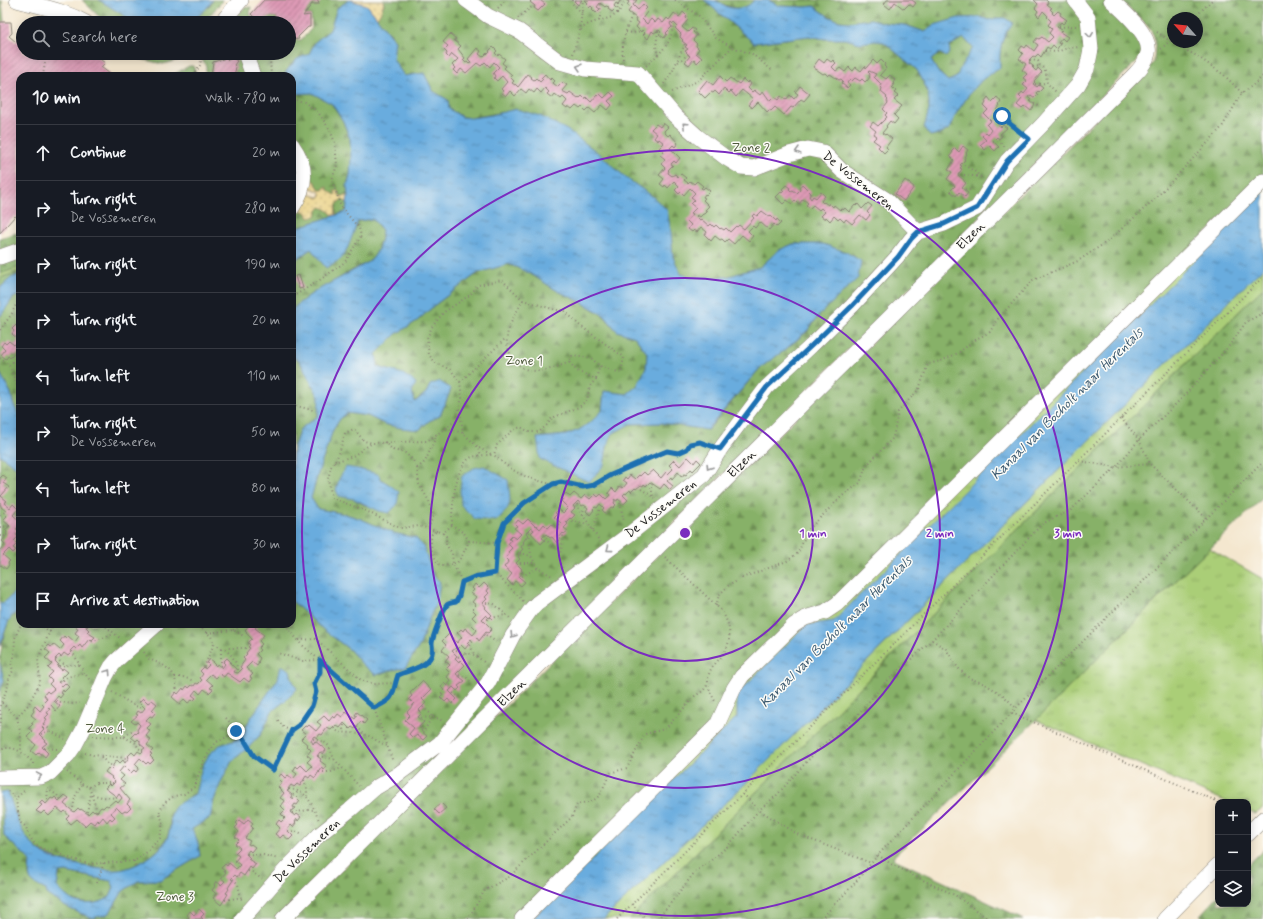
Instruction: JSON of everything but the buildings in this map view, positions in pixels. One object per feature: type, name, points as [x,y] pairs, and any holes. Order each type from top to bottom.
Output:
[{"type":"street","points":[[17,0],[50,8],[74,16]]},
{"type":"street","points":[[230,16],[241,0]]},
{"type":"street","points":[[466,0],[488,16],[519,31],[560,62],[585,69],[631,73]]},
{"type":"street","points":[[918,232],[944,224],[977,208],[1007,161],[1078,85],[1087,69],[1091,45],[1088,17],[1075,0]]},
{"type":"street","name":"Elzen","points":[[283,919],[1135,74],[1146,61],[1149,51],[1147,41],[1130,18],[1111,0]]},
{"type":"street","points":[[247,60],[252,72]]},
{"type":"street","name":"De Vossemeren","points":[[242,919],[247,903],[271,887],[326,830],[375,788],[440,743],[488,683],[513,635],[532,608],[704,475],[720,449],[767,387],[852,306],[898,257],[918,232],[887,200],[842,171],[824,152],[808,149],[789,154],[754,168],[741,167],[726,158],[697,136],[675,116],[658,96],[631,73]]},
{"type":"street","points":[[296,150],[301,159],[304,172],[304,183],[296,201]]},
{"type":"street","points":[[522,919],[717,725],[734,688],[742,676],[794,625],[805,618],[825,612],[837,604],[1263,181]]},
{"type":"street","points":[[0,257],[16,251]]},
{"type":"street","points":[[0,778],[40,781],[50,773],[76,743],[105,678],[117,660],[153,628]]},
{"type":"street","points":[[1251,831],[1263,819]]},
{"type":"street","points":[[1165,919],[1215,868]]},
{"type":"path","points":[[572,0],[572,3],[582,13]]},
{"type":"path","points":[[569,64],[580,30],[583,0]]},
{"type":"path","points":[[675,0],[698,16],[716,38],[732,47],[752,54],[773,71]]},
{"type":"path","points":[[1200,12],[1212,0]]},
{"type":"path","points":[[580,30],[588,24],[617,14],[625,1]]},
{"type":"path","points":[[599,21],[601,12],[600,3]]},
{"type":"path","points":[[617,14],[618,4]]},
{"type":"path","points":[[508,26],[533,6]]},
{"type":"path","points":[[632,15],[626,32],[622,53],[631,73],[658,55],[667,47],[673,33],[674,24]]},
{"type":"path","points":[[1059,26],[1077,26],[1088,22]]},
{"type":"path","points":[[658,30],[656,46],[658,55]]},
{"type":"path","points":[[626,32],[633,33],[641,31]]},
{"type":"path","points":[[1156,32],[1179,47],[1197,56],[1224,76],[1242,93]]},
{"type":"path","points":[[1060,43],[1068,48]]},
{"type":"path","points":[[658,96],[686,44]]},
{"type":"path","points":[[1045,51],[1056,52],[1068,48],[1091,45]]},
{"type":"path","points":[[658,96],[698,81],[732,47]]},
{"type":"path","points":[[677,63],[689,54]]},
{"type":"path","points":[[44,72],[45,60]]},
{"type":"path","points":[[196,72],[201,64],[201,60]]},
{"type":"path","points":[[270,60],[271,72]]},
{"type":"path","points":[[1030,60],[1038,62],[1040,66],[1044,68],[1047,83],[1054,89],[1063,102]]},
{"type":"path","points":[[1033,67],[1040,66]]},
{"type":"path","points":[[716,606],[719,595],[728,586],[742,578],[787,561],[798,553],[808,530],[840,497],[860,483],[866,466],[893,438],[898,412],[919,389],[928,364],[941,361],[958,353],[978,338],[990,332],[996,321],[1033,280],[1078,261],[1108,242],[1155,199],[1222,128],[1242,93],[1263,76]]},
{"type":"path","points":[[1035,84],[1047,83]]},
{"type":"path","points":[[296,100],[304,102],[318,112],[330,130],[335,143],[338,165],[332,180],[341,206],[356,225],[361,236],[345,262],[296,295]]},
{"type":"path","points":[[998,116],[1006,118],[1010,124],[1029,139]]},
{"type":"path","points":[[999,123],[1004,122],[1010,124]]},
{"type":"path","points":[[964,165],[980,176]]},
{"type":"path","points":[[964,175],[980,176],[994,180]]},
{"type":"path","points":[[617,919],[1263,277]]},
{"type":"path","points":[[374,708],[389,700],[394,692],[398,675],[417,668],[431,657],[433,653],[432,644],[434,634],[444,609],[448,604],[456,602],[462,582],[453,564],[452,553],[446,545],[446,536],[443,533],[419,526],[400,528],[366,511],[332,498],[328,479],[331,467],[339,454],[345,433],[354,429],[364,441],[372,443],[427,441],[456,420],[462,398],[460,382],[451,370],[436,363],[429,355],[427,338],[432,327],[444,312],[470,295],[478,285],[502,280],[523,300],[556,310],[565,311],[579,325],[624,357],[622,373],[600,366],[591,358],[572,356],[569,362],[556,368],[540,371],[527,369],[516,363],[509,351],[506,338]]},
{"type":"path","points":[[460,382],[506,338],[523,300]]},
{"type":"path","points":[[0,330],[16,305]]},
{"type":"path","points":[[658,919],[695,872],[728,846],[759,810],[776,796],[818,748],[853,720],[883,685],[932,640],[1042,524],[1071,510],[1116,468],[1139,440],[1185,395],[1229,346],[1246,322],[1263,313]]},
{"type":"path","points":[[0,358],[9,365],[16,383]]},
{"type":"path","points":[[9,365],[16,359]]},
{"type":"path","points":[[569,362],[577,371],[596,379]]},
{"type":"path","points":[[494,455],[497,445],[513,430],[521,427],[528,432],[539,432],[552,418],[579,407],[587,400],[590,386],[596,379],[600,366]]},
{"type":"path","points":[[296,406],[313,410]]},
{"type":"path","points":[[460,406],[463,432]]},
{"type":"path","points":[[1121,418],[1139,440],[1150,464],[1207,519]]},
{"type":"path","points":[[446,428],[463,432],[479,448],[494,455],[518,472],[536,481],[553,484]]},
{"type":"path","points":[[417,468],[425,462],[437,434]]},
{"type":"path","points":[[384,442],[393,450],[405,453],[413,460],[417,468],[419,484],[429,501],[433,517],[428,528]]},
{"type":"path","points":[[495,573],[497,543],[504,523],[524,503],[553,484],[561,482],[583,487],[594,485],[611,475],[667,451],[678,453],[687,449],[690,444],[700,442],[720,449]]},
{"type":"path","points":[[334,462],[352,456],[372,443]]},
{"type":"path","points":[[479,448],[481,456]]},
{"type":"path","points":[[443,533],[452,525],[453,494],[464,464],[473,457],[494,455]]},
{"type":"path","points":[[1079,461],[1116,468],[1150,464]]},
{"type":"path","points":[[821,919],[878,855],[1016,708],[1263,462]]},
{"type":"path","points":[[651,487],[653,496]]},
{"type":"path","points":[[641,488],[668,504]]},
{"type":"path","points":[[620,503],[624,521],[630,533]]},
{"type":"path","points":[[576,504],[606,552]]},
{"type":"path","points":[[583,515],[584,507]]},
{"type":"path","points":[[593,530],[600,508]]},
{"type":"path","points":[[0,515],[5,512]]},
{"type":"path","points":[[572,521],[589,524]]},
{"type":"path","points":[[452,525],[464,533],[469,541]]},
{"type":"path","points":[[0,527],[9,526]]},
{"type":"path","points":[[437,531],[432,534],[430,541],[438,564],[444,566],[457,563],[469,541]]},
{"type":"path","points":[[529,532],[531,556],[538,568],[564,583]]},
{"type":"path","points":[[563,535],[560,550],[560,562],[564,583]]},
{"type":"path","points":[[0,536],[6,536]]},
{"type":"path","points":[[546,538],[550,545],[560,550]]},
{"type":"path","points":[[469,541],[497,543]]},
{"type":"path","points":[[468,919],[485,890],[509,878],[572,817],[577,804],[592,801],[600,795],[610,773],[627,768],[645,734],[665,729],[695,696],[703,691],[708,684],[709,674],[727,647],[730,628],[726,618],[716,606],[657,548]]},
{"type":"path","points":[[520,553],[531,556]]},
{"type":"path","points":[[520,563],[535,563]]},
{"type":"path","points":[[522,576],[538,568]]},
{"type":"path","points":[[462,582],[474,577],[495,573]]},
{"type":"path","points":[[495,573],[532,608]]},
{"type":"path","points":[[486,603],[494,604],[505,615],[520,625]]},
{"type":"path","points":[[487,619],[505,615]]},
{"type":"path","points":[[0,706],[8,686],[9,678],[13,671],[11,663],[14,658],[15,638],[19,628]]},
{"type":"path","points":[[45,628],[50,632]]},
{"type":"path","points":[[17,717],[28,705],[40,682],[38,659],[52,628]]},
{"type":"path","points":[[107,628],[114,634],[136,643],[149,659],[163,665],[171,671],[176,677],[175,683],[177,692]]},
{"type":"path","points":[[201,628],[211,636],[214,644],[225,649],[234,658],[238,671]]},
{"type":"path","points":[[207,633],[232,630],[236,628]]},
{"type":"path","points":[[288,628],[298,640],[374,708],[397,774]]},
{"type":"path","points":[[232,630],[245,637]]},
{"type":"path","points":[[88,641],[90,642],[114,634]]},
{"type":"path","points":[[298,640],[316,639],[361,680],[374,684],[395,683]]},
{"type":"path","points":[[932,640],[946,649],[958,668],[969,678],[985,684],[1003,695],[1016,708]]},
{"type":"path","points":[[204,667],[214,644]]},
{"type":"path","points":[[470,645],[475,655]]},
{"type":"path","points":[[221,666],[222,648]]},
{"type":"path","points":[[225,649],[248,648]]},
{"type":"path","points":[[72,651],[84,673],[101,687],[135,706],[143,708]]},
{"type":"path","points":[[456,651],[465,654]]},
{"type":"path","points":[[458,657],[469,653],[475,655],[494,670]]},
{"type":"path","points":[[278,654],[302,661],[320,660]]},
{"type":"path","points":[[56,659],[66,665]]},
{"type":"path","points":[[226,718],[242,736],[254,756],[273,770],[292,730],[299,725],[312,706],[316,692],[314,684],[320,672],[320,660]]},
{"type":"path","points":[[59,666],[79,665]]},
{"type":"path","points":[[60,683],[67,677],[84,673]]},
{"type":"path","points":[[459,675],[466,676],[481,691]]},
{"type":"path","points":[[176,677],[183,677],[194,681]]},
{"type":"path","points":[[56,701],[71,704],[86,703],[93,705]]},
{"type":"path","points":[[2,703],[17,717],[21,736],[21,752]]},
{"type":"path","points":[[423,708],[431,714],[432,717]]},
{"type":"path","points":[[0,710],[0,730]]},
{"type":"path","points":[[1012,713],[1215,800]]},
{"type":"path","points":[[424,731],[432,717]]},
{"type":"path","points":[[421,718],[438,718],[452,729]]},
{"type":"path","points":[[278,720],[284,728],[292,730]]},
{"type":"path","points":[[45,725],[52,732],[100,756],[112,766]]},
{"type":"path","points":[[344,725],[343,729],[345,732]]},
{"type":"path","points":[[358,727],[365,735]]},
{"type":"path","points":[[334,728],[339,732],[370,736],[374,740],[388,746]]},
{"type":"path","points":[[76,743],[124,737],[134,729]]},
{"type":"path","points":[[41,734],[48,731],[52,732]]},
{"type":"path","points":[[40,781],[26,789],[16,798],[21,823],[26,827],[28,834],[34,843],[42,849],[54,850],[66,857],[89,864],[134,861],[147,852],[160,838],[163,822],[159,812],[164,804],[174,796],[184,794],[194,787],[204,760],[216,742],[225,739],[236,731]]},
{"type":"path","points":[[124,737],[136,743],[138,748],[142,750]]},
{"type":"path","points":[[313,739],[324,742],[329,746],[334,759],[367,795]]},
{"type":"path","points":[[0,752],[4,748],[13,748],[21,752],[33,762],[47,800]]},
{"type":"path","points":[[100,756],[127,758]]},
{"type":"path","points":[[318,756],[334,759]]},
{"type":"path","points":[[58,765],[82,784],[89,787],[97,783],[113,783]]},
{"type":"path","points":[[319,772],[331,772],[342,768]]},
{"type":"path","points":[[304,780],[307,789],[307,796]]},
{"type":"path","points":[[40,781],[58,795],[60,799]]},
{"type":"path","points":[[74,808],[75,797],[82,784]]},
{"type":"path","points":[[89,787],[96,808]]},
{"type":"path","points":[[289,789],[300,791],[307,796],[312,802],[326,830]]},
{"type":"path","points":[[293,796],[300,791]]},
{"type":"path","points":[[91,794],[102,797],[119,798]]},
{"type":"path","points":[[87,812],[91,794]]},
{"type":"path","points":[[743,794],[759,810],[799,835],[871,863]]},
{"type":"path","points":[[292,812],[315,810]]},
{"type":"path","points":[[247,854],[276,858],[288,868]]},
{"type":"path","points":[[878,855],[891,864],[955,895],[988,919]]},
{"type":"path","points":[[134,861],[135,866]]},
{"type":"path","points":[[96,883],[104,862]]},
{"type":"path","points":[[248,871],[252,872],[271,887]]},
{"type":"path","points":[[233,879],[238,884],[247,903]]},
{"type":"path","points":[[225,900],[247,903]]},
{"type":"path","points":[[632,904],[646,919]]},
{"type":"green space","points":[[0,0],[2,1],[4,22],[0,22]]},
{"type":"green space","points":[[82,0],[99,0],[125,16],[99,16]]},
{"type":"green space","points":[[213,0],[223,0],[209,16],[198,16],[211,4]]},
{"type":"green space","points":[[323,0],[349,0],[337,8],[330,30],[315,42],[309,54],[297,59],[286,72],[255,72],[250,60],[296,60],[296,40],[301,40],[312,28],[311,15],[305,15],[312,5],[318,5]]},
{"type":"green space","points":[[383,0],[416,0],[418,2],[418,0],[704,0],[754,43],[809,36],[825,39],[845,39],[860,43],[875,41],[884,42],[917,70],[923,81],[928,93],[929,102],[929,110],[924,128],[930,136],[943,133],[949,129],[957,112],[969,94],[983,79],[1000,68],[1000,55],[1003,39],[1012,23],[996,18],[990,20],[980,17],[934,25],[925,32],[905,25],[885,23],[871,19],[849,22],[839,21],[828,16],[814,6],[780,6],[768,0],[1103,0],[1129,23],[1142,40],[1143,55],[277,919],[0,919],[0,796],[3,809],[4,836],[30,860],[30,879],[35,884],[46,890],[47,894],[66,907],[80,913],[110,912],[123,891],[138,881],[160,880],[200,856],[198,843],[192,829],[210,818],[214,800],[232,761],[249,747],[261,734],[272,711],[297,689],[292,679],[290,670],[278,679],[250,719],[242,736],[233,741],[220,745],[199,782],[195,794],[186,800],[170,816],[169,829],[162,845],[156,852],[142,862],[126,869],[108,870],[56,858],[40,850],[30,842],[19,825],[8,792],[0,793],[0,691],[3,677],[0,658],[5,631],[9,619],[15,612],[16,628],[296,628],[296,605],[325,631],[350,650],[363,665],[376,675],[392,669],[405,668],[420,645],[437,602],[440,582],[433,575],[424,548],[416,538],[393,533],[361,519],[345,514],[318,509],[311,498],[333,430],[340,419],[347,413],[368,416],[384,424],[419,430],[429,421],[440,416],[451,389],[430,385],[426,393],[414,402],[412,392],[389,370],[378,367],[376,354],[396,334],[417,321],[436,304],[478,273],[509,264],[529,273],[556,290],[581,302],[604,316],[617,331],[635,337],[647,353],[646,368],[637,386],[627,394],[604,391],[602,411],[592,421],[579,430],[566,435],[537,438],[604,465],[607,447],[612,434],[630,424],[662,423],[708,430],[760,368],[807,332],[821,313],[858,278],[846,252],[823,244],[793,244],[779,250],[760,267],[726,277],[692,277],[680,274],[673,257],[671,232],[652,196],[626,178],[601,155],[567,130],[516,110],[471,118],[462,117],[449,109],[448,100],[433,91],[424,73],[404,76],[393,59],[395,40],[377,18],[384,4]],"holes":[[[378,474],[382,480],[390,485],[366,506],[354,499]]]},
{"type":"green space","points":[[716,0],[754,0],[751,5],[736,8],[725,5]]},
{"type":"green space","points":[[1119,0],[1263,0],[1263,177],[836,601],[795,621],[719,717],[517,919],[292,919],[1154,62],[1154,37],[1142,21]]},
{"type":"green space","points":[[251,7],[250,14],[252,16],[236,16],[244,8]]},
{"type":"green space","points":[[964,37],[973,48],[957,77],[948,81],[938,72],[931,60]]},
{"type":"green space","points":[[146,60],[178,60],[163,64]]},
{"type":"green space","points":[[202,60],[220,60],[213,62],[212,72],[206,72],[206,65]]},
{"type":"green space","points":[[236,60],[245,60],[250,72],[235,72],[236,67],[234,65],[237,61]]},
{"type":"green space","points":[[189,66],[193,66],[195,72],[178,72]]},
{"type":"green space","points":[[312,93],[332,104],[343,121],[350,139],[351,159],[350,175],[347,185],[348,196],[340,196],[338,191],[335,195],[328,190],[320,190],[315,182],[309,178],[296,149],[296,94]]},
{"type":"green space","points":[[1263,185],[1263,192],[834,621],[806,625],[737,694],[737,717],[532,919],[744,678]]},
{"type":"green space","points":[[341,200],[344,200],[347,203],[346,212],[336,215],[336,205]]},
{"type":"green space","points":[[320,207],[324,208],[333,216],[296,228],[296,211],[300,210],[307,213],[308,217],[317,212]]},
{"type":"green space","points":[[373,219],[382,230],[378,249],[372,259],[315,292],[296,306],[296,259],[311,249],[326,268],[354,230],[358,221]]},
{"type":"green space","points":[[16,233],[16,248],[0,253],[0,238]]},
{"type":"green space","points":[[16,256],[16,268],[0,274],[0,262]]},
{"type":"green space","points":[[16,268],[16,272],[0,278],[0,274]]},
{"type":"green space","points":[[1263,268],[1263,288],[1003,544],[630,919],[604,919],[749,780],[992,536]]},
{"type":"green space","points":[[16,272],[16,276],[11,278],[0,288],[0,278]]},
{"type":"green space","points":[[1263,288],[1263,498],[1159,597],[1036,720],[892,858],[1024,919],[630,919],[1003,544]]},
{"type":"green space","points":[[16,297],[16,409],[11,393],[0,373],[0,317],[13,298]]},
{"type":"green space","points":[[296,359],[299,360],[319,397],[318,416],[300,429],[296,440]]},
{"type":"green space","points":[[0,455],[16,467],[16,591],[6,601],[0,604]]},
{"type":"green space","points":[[1209,548],[1263,579],[1263,808],[1256,814],[1251,812],[1251,799],[1220,799],[1036,720]]},
{"type":"green space","points":[[1263,850],[1263,919],[1205,919],[1200,915],[1215,899],[1215,907],[1251,907],[1251,862]]},
{"type":"green space","points":[[66,872],[111,881],[114,887],[110,896],[101,902],[79,902],[66,896],[57,888],[59,873]]},
{"type":"sand","points":[[350,0],[383,0],[383,5],[377,18],[367,5]]},
{"type":"sand","points":[[309,178],[315,182],[320,190],[327,187],[328,190],[335,195],[336,194],[334,191],[338,191],[340,196],[348,196],[347,203],[341,200],[338,203],[336,215],[333,216],[328,210],[321,207],[316,216],[311,218],[308,217],[307,213],[300,210]],"holes":[[[312,188],[320,192],[320,197],[317,197],[309,194],[308,191]]]},
{"type":"water","points":[[99,0],[213,0],[198,16],[125,16]]},
{"type":"water","points":[[349,0],[367,5],[395,41],[393,59],[404,76],[424,73],[433,91],[448,100],[449,109],[462,117],[471,118],[516,109],[540,116],[567,130],[601,155],[626,178],[652,196],[667,210],[673,257],[681,274],[692,277],[726,277],[760,267],[779,250],[793,244],[823,244],[846,252],[861,261],[858,278],[821,313],[807,331],[760,368],[707,430],[662,423],[630,424],[612,434],[607,447],[604,465],[589,482],[540,459],[537,438],[566,435],[579,430],[592,421],[602,411],[604,391],[627,394],[637,386],[646,368],[647,353],[635,337],[617,331],[604,315],[556,290],[529,273],[509,264],[478,273],[436,304],[417,321],[396,334],[376,354],[378,367],[403,374],[416,383],[412,392],[415,402],[426,393],[430,385],[439,381],[451,389],[440,416],[429,421],[419,430],[384,424],[368,416],[347,413],[340,419],[333,430],[311,498],[318,509],[345,514],[361,519],[393,533],[416,538],[424,548],[433,575],[440,582],[437,602],[420,645],[405,668],[376,675],[363,665],[350,650],[325,631],[296,605],[296,440],[300,429],[318,416],[319,397],[299,360],[296,359],[296,306],[314,292],[370,260],[378,249],[382,230],[373,219],[358,221],[348,247],[341,259],[326,268],[311,249],[296,259],[296,228],[346,212],[348,196],[347,185],[350,175],[351,159],[350,139],[343,121],[332,104],[312,93],[296,94],[296,72],[286,72],[297,59],[309,54],[315,42],[330,30],[337,8]]},
{"type":"water","points":[[704,0],[716,1],[732,8],[745,7],[754,0],[768,0],[780,6],[814,6],[828,16],[839,21],[849,22],[871,19],[885,23],[905,25],[925,32],[934,25],[958,18],[980,17],[990,20],[1005,18],[1012,23],[1003,39],[1000,55],[1000,68],[983,79],[969,94],[957,112],[949,129],[943,133],[930,136],[924,128],[929,110],[929,102],[928,93],[923,81],[917,70],[884,42],[875,41],[860,43],[845,39],[825,39],[809,36],[754,43]],"holes":[[[964,38],[973,48],[960,68],[957,77],[948,81],[938,72],[931,60],[940,53],[946,57],[950,52],[949,46]]]},
{"type":"water","name":"Kanaal van Bocholt naar Herentals","points":[[1263,192],[1263,268],[992,536],[749,780],[604,919],[532,919],[737,717],[737,694],[806,625],[834,621]]},
{"type":"water","points":[[16,276],[16,297],[13,298],[0,317],[0,288],[11,278]]},
{"type":"water","points":[[0,373],[11,393],[16,409],[16,467],[0,455]]},
{"type":"water","points":[[484,466],[508,480],[510,503],[506,511],[496,521],[475,519],[461,505],[460,490],[462,476],[474,468]]},
{"type":"water","points":[[346,467],[378,474],[382,480],[399,492],[397,505],[389,513],[379,511],[354,499],[339,496],[336,490],[339,479]]},
{"type":"water","points":[[16,591],[16,612],[7,625],[0,646],[0,604],[6,601]]},
{"type":"water","points":[[0,663],[4,680],[0,691]]},
{"type":"water","points":[[281,665],[290,670],[292,679],[297,689],[272,711],[261,734],[249,747],[232,761],[214,800],[210,818],[192,829],[198,843],[200,856],[160,880],[138,881],[123,891],[110,912],[106,915],[91,918],[66,907],[47,894],[46,890],[35,884],[30,879],[30,860],[4,836],[3,809],[0,793],[8,792],[22,831],[34,847],[46,855],[66,862],[111,870],[123,869],[136,865],[154,854],[163,845],[169,833],[173,810],[179,804],[195,794],[202,767],[210,753],[220,745],[233,741],[242,736],[250,719],[278,679]],"holes":[[[66,872],[111,881],[114,887],[111,895],[107,899],[95,903],[81,903],[71,900],[57,887],[59,873]]]},
{"type":"route","points":[[236,731],[242,736],[254,756],[273,770],[292,730],[299,725],[312,706],[316,692],[314,684],[320,672],[320,660],[374,708],[389,700],[394,692],[398,675],[417,668],[431,657],[433,653],[432,644],[434,634],[442,618],[444,609],[448,604],[456,602],[462,582],[474,577],[495,573],[497,543],[504,523],[524,503],[553,484],[561,482],[583,487],[594,485],[611,475],[667,451],[678,453],[687,449],[690,444],[700,442],[720,449],[767,387],[852,306],[898,257],[918,232],[944,224],[977,208],[1007,161],[1029,139],[1002,116]]},
{"type":"park label","name":"Zone 2","points":[[751,148]]},
{"type":"park label","name":"Zone 1","points":[[524,361]]},
{"type":"park label","name":"Zone 4","points":[[105,729]]},
{"type":"park label","name":"Zone 3","points":[[175,897]]}]
